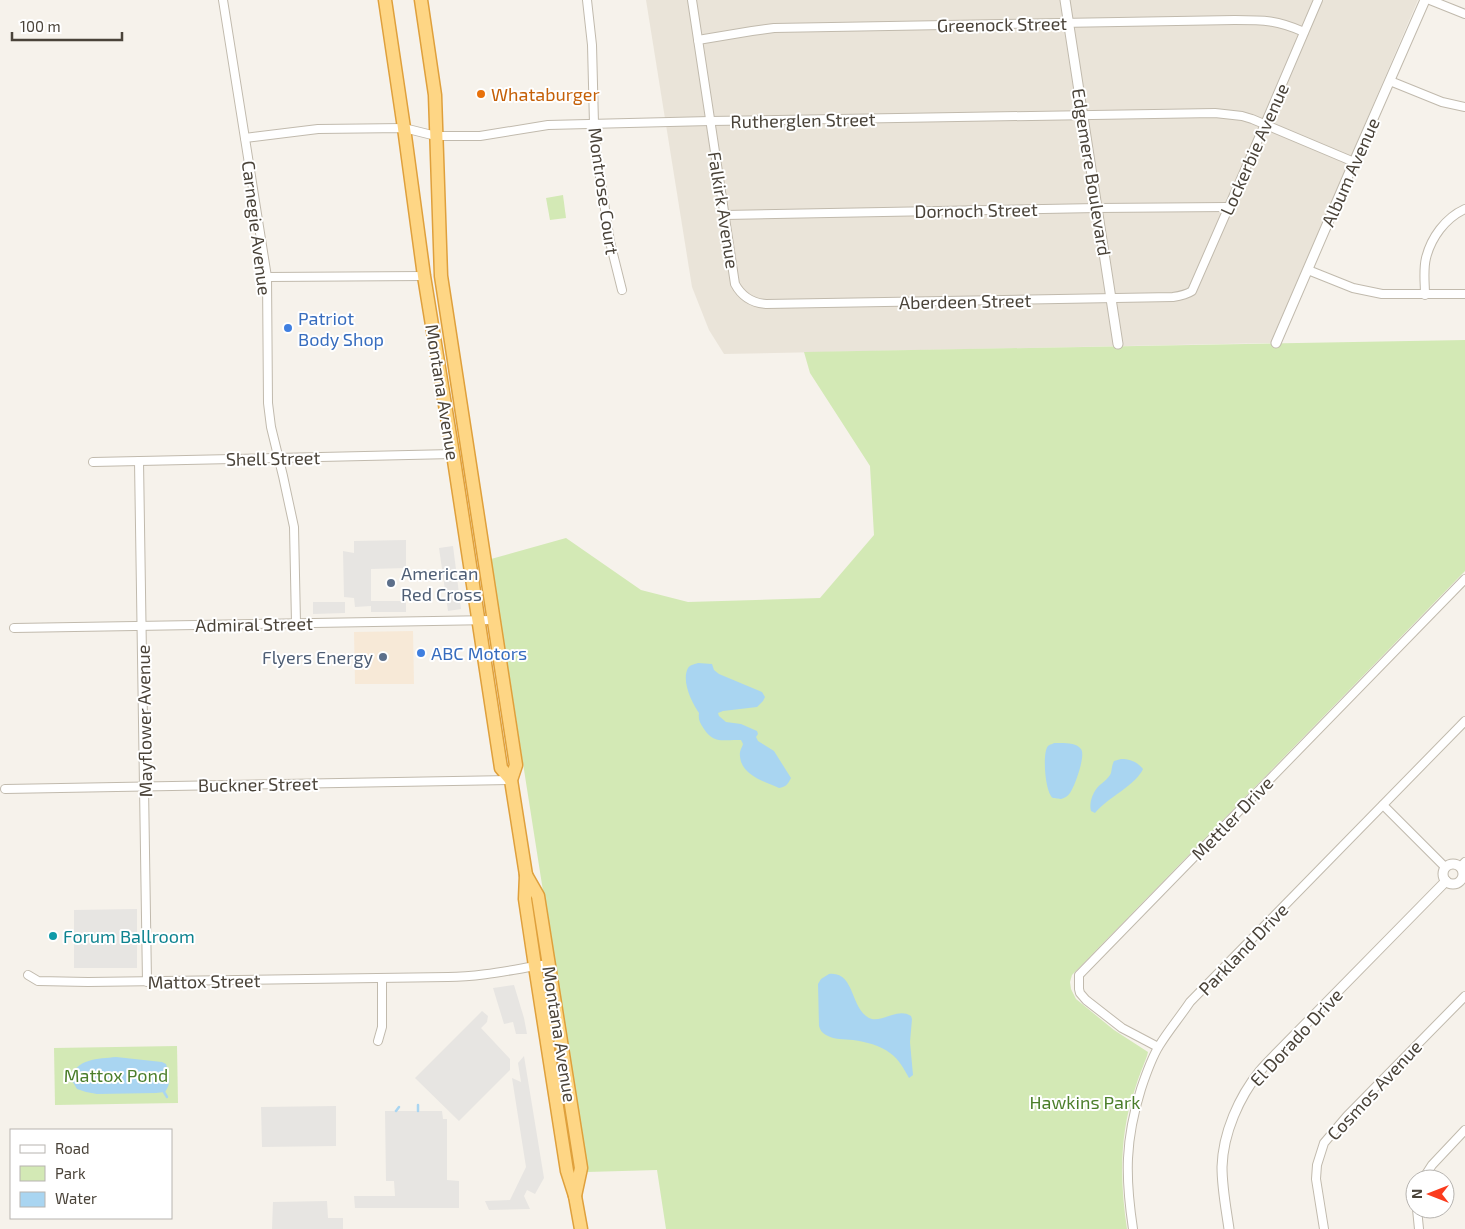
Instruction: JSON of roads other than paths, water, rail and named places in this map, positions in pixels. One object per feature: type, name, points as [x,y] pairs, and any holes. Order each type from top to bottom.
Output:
[{"type":"highway","name":"Montana Avenue","points":[[385,0],[424,276],[501,768],[511,780]]},
{"type":"highway","name":"Montana Avenue","points":[[421,0],[434,95],[441,276],[516,765],[511,780],[527,878],[567,1172],[576,1191]]},
{"type":"highway","name":"Montana Avenue","points":[[527,878],[538,896],[581,1168],[576,1191],[580,1228]]},
{"type":"street","name":"Carnegie Avenue","points":[[223,0],[267,277],[268,403],[271,427],[294,527],[296,623]]},
{"type":"street","name":"Montrose Court","points":[[587,0],[592,45],[596,150],[610,242],[622,290]]},
{"type":"street","name":"Falkirk Avenue","points":[[692,0],[736,284],[738,290],[747,298]]},
{"type":"street","name":"Edgemere Boulevard","points":[[1066,0],[1118,344]]},
{"type":"street","name":"Lockerbie Avenue","points":[[1185,295],[1192,291],[1318,0]]},
{"type":"street","name":"Album Avenue","points":[[1276,344],[1426,0]]},
{"type":"street","points":[[1430,0],[1465,14]]},
{"type":"street","name":"Greenock Street","points":[[698,40],[774,28],[1271,20],[1281,22],[1304,32]]},
{"type":"street","points":[[1390,81],[1442,102],[1465,107]]},
{"type":"street","name":"Rutherglen Street","points":[[244,138],[318,129],[404,128],[436,136],[480,136],[548,125],[1215,113],[1242,116],[1265,124],[1354,162]]},
{"type":"street","name":"Dornoch Street","points":[[725,215],[1228,207]]},
{"type":"street","points":[[1425,295],[1426,258],[1433,241],[1445,224],[1465,209]]},
{"type":"street","points":[[1308,270],[1367,292],[1425,295],[1465,294]]},
{"type":"street","points":[[267,277],[424,276]]},
{"type":"street","name":"Aberdeen Street","points":[[747,298],[759,304],[766,304],[1111,299],[1185,295]]},
{"type":"street","name":"Shell Street","points":[[93,462],[453,454]]},
{"type":"street","name":"Mayflower Avenue","points":[[139,461],[147,982]]},
{"type":"street","name":"Mettler Drive","points":[[1158,1047],[1122,1028],[1086,1000],[1080,994],[1079,975],[1465,579]]},
{"type":"street","name":"Admiral Street","points":[[14,628],[493,620]]},
{"type":"street","name":"Parkland Drive","points":[[1133,1229],[1127,1180],[1128,1144],[1134,1113],[1146,1073],[1158,1047],[1190,1002],[1465,721]]},
{"type":"street","name":"Buckner Street","points":[[5,789],[511,780]]},
{"type":"street","points":[[1383,805],[1445,868]]},
{"type":"street","points":[[1452,864],[1462,864],[1462,884],[1453,884],[1446,881],[1443,874],[1445,868],[1452,864]]},
{"type":"street","name":"El Dorado Drive","points":[[1229,1229],[1223,1194],[1223,1155],[1233,1118],[1248,1089],[1260,1071],[1285,1044],[1446,881]]},
{"type":"street","name":"Mattox Street","points":[[28,975],[38,981],[88,982],[382,979],[469,976],[538,966]]},
{"type":"street","points":[[378,1041],[382,1027],[382,979]]},
{"type":"street","name":"Cosmos Avenue","points":[[1324,1229],[1316,1179],[1317,1166],[1324,1143],[1347,1116],[1465,996]]},
{"type":"street","points":[[1429,1169],[1465,1130]]},
{"type":"water","points":[[698,663],[712,664],[714,670],[719,674],[762,692],[765,697],[757,707],[718,713],[726,722],[741,724],[757,731],[756,737],[758,741],[774,751],[791,778],[788,784],[779,788],[755,777],[741,763],[740,751],[743,744],[741,740],[716,739],[704,729],[699,713],[688,692],[686,679],[688,668]]},
{"type":"water","points":[[1055,743],[1076,745],[1082,752],[1081,764],[1075,784],[1069,794],[1061,799],[1053,798],[1050,795],[1045,772],[1046,750],[1048,746]]},
{"type":"water","points":[[1121,759],[1134,761],[1143,769],[1134,781],[1095,813],[1091,811],[1092,796],[1095,790],[1110,775],[1114,761]]},
{"type":"water","points":[[829,974],[844,978],[858,1006],[869,1018],[879,1019],[900,1013],[911,1016],[910,1042],[913,1075],[909,1078],[896,1058],[882,1048],[853,1040],[832,1038],[821,1031],[819,1026],[818,984],[821,979]]},
{"type":"water","name":"Mattox Pond","points":[[116,1057],[166,1064],[169,1082],[165,1092],[97,1094],[77,1089],[71,1079],[78,1067],[95,1059]]},
{"type":"waterway","points":[[164,1092],[167,1097]]},
{"type":"waterway","points":[[418,1105],[418,1111]]},
{"type":"waterway","points":[[396,1111],[399,1107]]},
{"type":"place","name":"Whataburger","points":[[481,94]]},
{"type":"place","name":"Patriot Body Shop","points":[[288,328]]},
{"type":"place","name":"American Red Cross","points":[[391,583]]},
{"type":"place","name":"ABC Motors","points":[[421,653]]},
{"type":"place","name":"Flyers Energy","points":[[383,657]]},
{"type":"place","name":"Forum Ballroom","points":[[53,936]]},
{"type":"park label","name":"Hawkins Park","points":[[1085,1102]]}]
